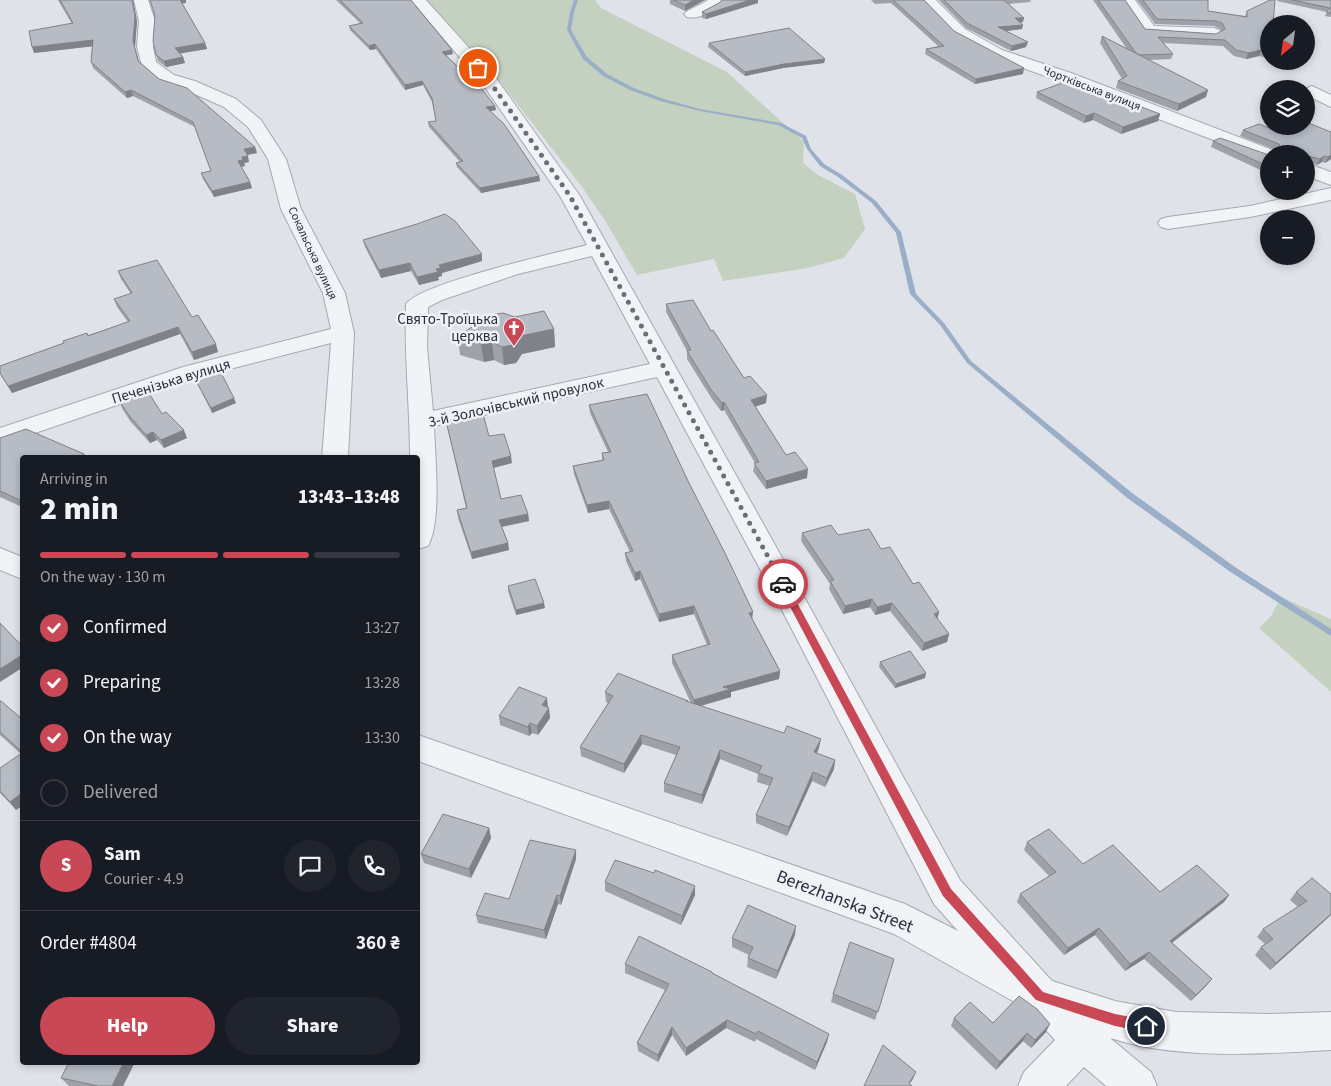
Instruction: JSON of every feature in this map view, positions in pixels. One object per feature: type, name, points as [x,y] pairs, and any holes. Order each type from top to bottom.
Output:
[{"type":"street","name":"Сокальська вулиця","points":[[141,0],[147,21],[145,47],[148,63],[168,79],[189,85],[230,103],[255,124],[277,159],[291,209],[334,293],[344,333],[335,455]]},
{"type":"street","points":[[418,0],[490,82],[570,196],[802,620],[947,892],[1082,1040],[1137,1086]]},
{"type":"street","points":[[692,14],[704,10],[718,0]]},
{"type":"street","name":"Чортківська вулиця","points":[[928,0],[960,32],[996,53],[1066,77],[1260,152]]},
{"type":"street","points":[[1128,0],[1149,30],[1214,33]]},
{"type":"street","points":[[1315,93],[1331,102]]},
{"type":"street","points":[[1315,173],[1331,179]]},
{"type":"street","points":[[1168,223],[1284,205],[1331,194]]},
{"type":"street","points":[[422,421],[416,347],[417,304],[434,295],[511,270],[599,248]]},
{"type":"street","name":"Печенізька вулиця","points":[[0,437],[191,372],[344,333]]},
{"type":"street","name":"3-й Золочівський провулок","points":[[420,525],[423,504],[422,421],[664,368]]},
{"type":"street","points":[[0,558],[20,568]]},
{"type":"street","name":"Berezhanska Street","points":[[420,749],[905,921],[1040,996],[1115,1020],[1176,1032],[1270,1034],[1331,1031]]},
{"type":"street","points":[[1038,1086],[1082,1040]]},
{"type":"green space","points":[[426,0],[595,0],[601,8],[727,72],[804,142],[803,163],[818,175],[855,194],[865,229],[844,258],[808,268],[723,281],[714,259],[637,275],[606,222],[582,187],[486,64]]},
{"type":"green space","points":[[1281,597],[1331,619],[1331,692],[1259,628],[1271,616]]},
{"type":"building","points":[[60,0],[132,0],[135,16],[133,41],[138,61],[159,79],[187,88],[255,147],[244,149],[248,156],[242,157],[243,160],[238,161],[250,182],[212,191],[201,173],[211,171],[193,122],[131,90],[125,92],[91,62],[93,40],[32,47],[29,31],[73,23]]},
{"type":"building","points":[[150,0],[180,0],[205,43],[175,48],[183,57],[164,61],[156,55],[153,41],[155,16]]},
{"type":"building","points":[[340,0],[411,0],[452,50],[442,52],[481,88],[495,106],[486,107],[504,124],[539,176],[480,188],[456,163],[463,161],[428,122],[436,121],[432,98],[422,81],[405,85],[375,44],[369,46],[349,26],[363,23]]},
{"type":"building","points":[[673,0],[694,0],[685,5]]},
{"type":"building","points":[[722,0],[750,0],[706,14],[702,12]]},
{"type":"building","points":[[893,0],[924,0],[954,31],[1024,68],[976,79],[926,49],[944,46]]},
{"type":"building","points":[[944,0],[1004,0],[1024,18],[1015,18],[1023,25],[998,27],[1028,42],[1012,46],[967,23]]},
{"type":"building","points":[[1098,0],[1125,0],[1145,29],[1216,34],[1225,29],[1222,23],[1216,21],[1157,19],[1143,0],[1208,0],[1208,11],[1247,17],[1247,11],[1270,0],[1275,0],[1274,15],[1260,15],[1260,50],[1248,53],[1236,50],[1225,40],[1158,37],[1173,54],[1139,55]]},
{"type":"building","points":[[1292,0],[1331,0],[1331,13],[1326,12],[1330,8]]},
{"type":"building","points":[[789,28],[825,59],[784,64],[745,72],[709,43]]},
{"type":"building","points":[[1102,36],[1208,90],[1179,104],[1118,81],[1127,76]]},
{"type":"building","points":[[1071,80],[1160,114],[1123,127],[1094,113],[1086,116],[1037,92]]},
{"type":"building","points":[[1259,124],[1260,135],[1315,135],[1315,126],[1331,132],[1331,155],[1320,159],[1315,158],[1315,145],[1279,145],[1243,130]]},
{"type":"building","points":[[1220,138],[1260,152],[1260,163],[1213,141]]},
{"type":"building","points":[[445,214],[455,221],[482,254],[439,265],[441,268],[436,269],[438,272],[417,277],[410,263],[379,270],[363,240]]},
{"type":"building","points":[[157,260],[192,317],[198,315],[216,344],[192,352],[178,327],[8,386],[0,373],[0,366],[64,343],[63,341],[87,333],[88,336],[130,321],[114,299],[132,293],[118,271]]},
{"type":"building","points":[[693,300],[711,331],[713,330],[744,378],[750,376],[767,395],[751,400],[786,455],[795,452],[808,469],[766,481],[754,463],[759,462],[724,402],[722,403],[712,391],[687,351],[691,350],[666,304]]},
{"type":"building","points":[[544,311],[554,329],[520,336],[513,345],[502,347],[492,342],[481,344],[458,337],[476,324],[485,323],[491,315],[503,313],[515,317]]},
{"type":"building","points":[[220,371],[234,398],[211,408],[195,379]]},
{"type":"building","points":[[147,390],[162,414],[166,412],[184,430],[161,440],[153,432],[146,435],[127,413],[119,400]]},
{"type":"building","points":[[647,394],[753,612],[749,613],[780,671],[723,687],[731,689],[694,700],[672,655],[710,644],[694,606],[659,614],[640,571],[635,573],[625,553],[633,551],[609,501],[587,505],[573,466],[604,460],[602,453],[611,452],[589,405]]},
{"type":"building","points":[[483,414],[489,436],[504,434],[511,456],[492,461],[501,499],[521,495],[528,514],[499,520],[508,543],[471,552],[457,510],[467,508],[446,421]]},
{"type":"building","points":[[26,429],[84,454],[20,455],[20,500],[0,491],[0,438]]},
{"type":"building","points":[[831,525],[838,535],[869,529],[881,549],[890,547],[913,584],[919,582],[939,612],[934,614],[949,634],[924,643],[892,603],[877,607],[872,599],[845,606],[830,581],[834,580],[802,533]]},
{"type":"building","points":[[535,579],[544,603],[516,610],[508,586]]},
{"type":"building","points":[[0,623],[20,644],[20,656],[0,669]]},
{"type":"building","points":[[910,651],[926,673],[896,684],[880,662]]},
{"type":"building","points":[[618,673],[688,701],[686,701],[784,733],[787,726],[821,739],[814,752],[835,760],[827,778],[813,772],[789,827],[756,815],[773,778],[758,773],[762,766],[720,750],[702,795],[664,783],[680,747],[641,735],[624,764],[580,747],[613,696],[605,692]]},
{"type":"building","points":[[519,687],[547,698],[542,705],[549,708],[537,726],[530,723],[528,727],[499,716]]},
{"type":"building","points":[[1,701],[20,717],[20,750],[0,732]]},
{"type":"building","points":[[20,754],[20,794],[10,802],[0,791],[0,768]]},
{"type":"building","points":[[443,814],[489,828],[469,869],[421,854]]},
{"type":"building","points":[[1049,829],[1083,864],[1113,845],[1160,892],[1197,865],[1229,895],[1170,941],[1212,979],[1196,995],[1149,952],[1130,964],[1099,928],[1068,948],[1020,894],[1056,872],[1027,842]]},
{"type":"building","points":[[530,840],[576,850],[560,896],[557,895],[544,930],[476,915],[485,893],[509,899]]},
{"type":"building","points":[[615,860],[654,873],[655,870],[695,886],[682,916],[605,882]]},
{"type":"building","points":[[1312,878],[1331,894],[1331,914],[1276,963],[1261,947],[1273,939],[1263,929],[1307,901],[1296,892]]},
{"type":"building","points":[[748,905],[796,926],[778,971],[748,958],[753,947],[732,938]]},
{"type":"building","points":[[639,936],[829,1034],[817,1062],[758,1031],[756,1034],[727,1020],[686,1048],[672,1027],[658,1055],[637,1043],[669,984],[625,964]]},
{"type":"building","points":[[850,942],[894,959],[878,1012],[833,994]]},
{"type":"building","points":[[1019,996],[1037,1009],[1050,1024],[1035,1040],[1027,1033],[1000,1062],[954,1018],[970,1002],[993,1023]]},
{"type":"building","points":[[883,1045],[916,1072],[909,1083],[912,1086],[864,1086]]},
{"type":"building","points":[[68,1065],[122,1065],[112,1086],[98,1086],[61,1078]]},
{"type":"waterway","points":[[576,0],[569,30],[585,58],[605,75],[632,89],[662,100],[700,110],[779,124],[804,137],[809,149],[822,165],[874,202],[899,233],[913,294],[942,324],[969,362],[1129,495],[1232,569],[1331,633]]},
{"type":"way so far","points":[[478,68],[490,82],[570,196],[783,584]]},
{"type":"place","name":"Свято-Троїцька церква","points":[[514,347]]},
{"type":"route","points":[[783,584],[947,892],[1040,996],[1115,1020],[1146,1026]]}]
